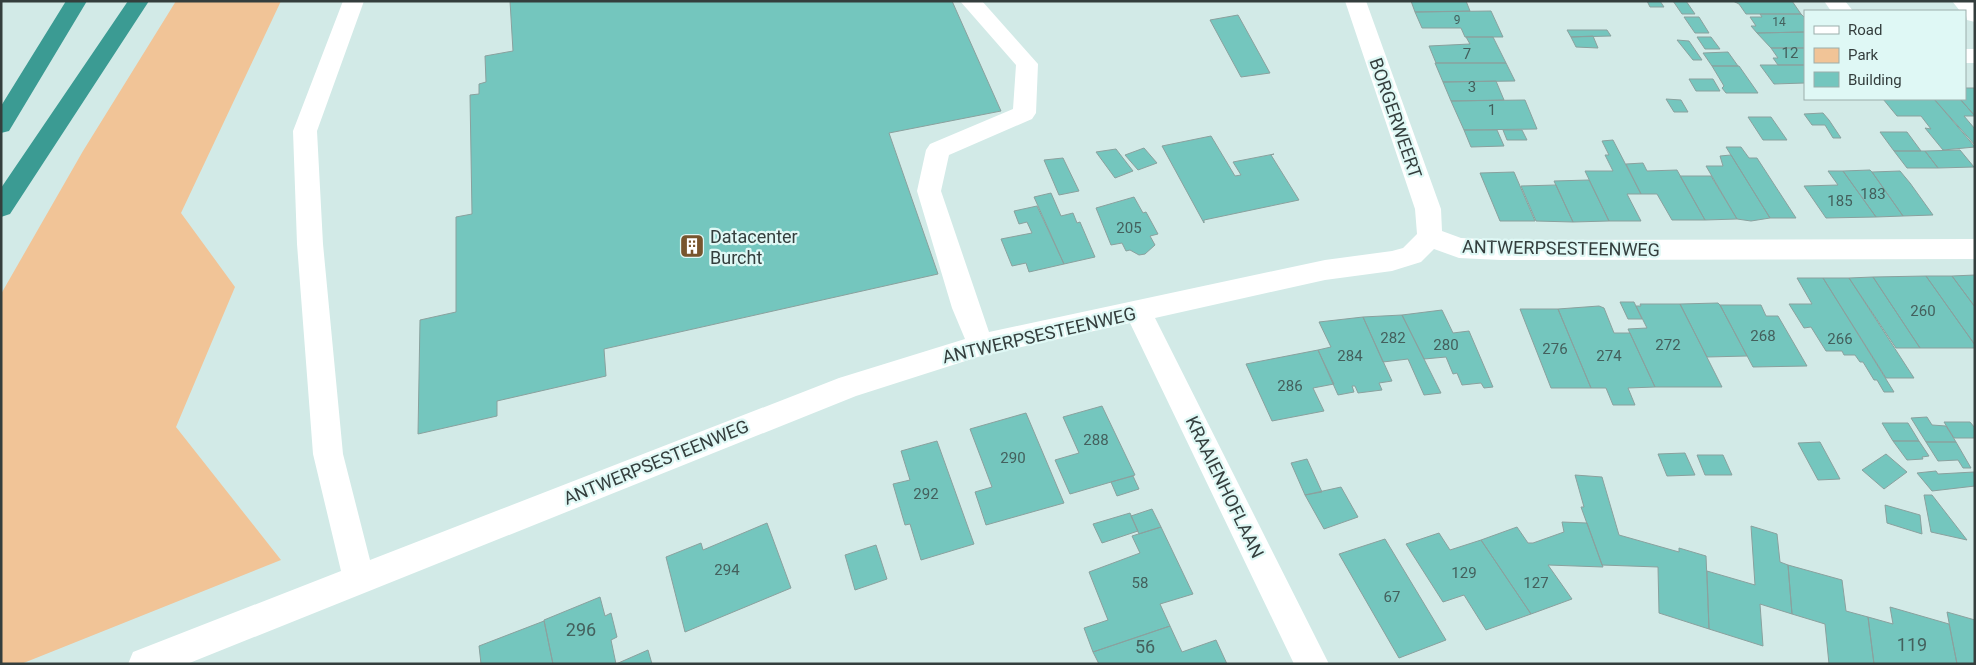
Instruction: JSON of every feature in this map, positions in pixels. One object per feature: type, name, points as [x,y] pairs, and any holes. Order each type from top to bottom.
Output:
[{"type":"highway","points":[[1,125],[77,1]]},
{"type":"highway","points":[[1,208],[140,1]]},
{"type":"street","points":[[354,1],[304,131],[310,244],[328,454],[359,580]]},
{"type":"street","points":[[970,1],[1027,64],[1024,113],[938,150],[929,191],[966,308],[981,345]]},
{"type":"street","name":"BORGERWEERT","points":[[1355,1],[1428,209],[1430,237]]},
{"type":"street","points":[[1962,1],[1975,15]]},
{"type":"street","name":"ANTWERPSESTEENWEG","points":[[145,664],[849,386],[981,345],[1325,270],[1392,261],[1412,255],[1430,237],[1459,248],[1501,250],[1975,249]]},
{"type":"street","name":"KRAAIENHOFLAAN","points":[[1138,311],[1312,664]]},
{"type":"green space","points":[[176,1],[281,1],[181,213],[235,287],[176,427],[281,560],[21,664],[1,664],[1,294],[83,151]]},
{"type":"building","name":"Datacenter Burcht","points":[[510,1],[952,1],[1001,111],[889,133],[938,274],[604,349],[606,376],[497,401],[497,416],[418,434],[420,320],[456,312],[456,217],[472,214],[470,95],[479,94],[479,84],[486,82],[485,56],[513,51]]},
{"type":"building","points":[[1411,1],[1466,1],[1470,11],[1415,12]]},
{"type":"building","points":[[1647,1],[1660,1],[1664,7],[1650,7]]},
{"type":"building","points":[[1673,1],[1686,1],[1695,14],[1682,14]]},
{"type":"building","points":[[1733,1],[1792,1],[1801,14],[1746,14],[1739,4]]},
{"type":"building","points":[[1491,11],[1503,37],[1465,37],[1461,28],[1422,28],[1415,12]]},
{"type":"building","points":[[1760,14],[1801,14],[1804,17],[1804,32],[1757,33],[1751,26],[1756,26],[1750,17],[1762,17]]},
{"type":"building","points":[[1238,15],[1270,73],[1241,77],[1210,20]]},
{"type":"building","points":[[1684,17],[1699,17],[1709,33],[1695,33]]},
{"type":"building","points":[[1567,30],[1607,30],[1611,36],[1571,37]]},
{"type":"building","points":[[1804,32],[1804,48],[1771,48],[1757,33]]},
{"type":"building","points":[[1593,36],[1598,48],[1576,47],[1571,37]]},
{"type":"building","points":[[1466,37],[1493,37],[1506,63],[1436,63],[1429,46],[1470,44]]},
{"type":"building","points":[[1697,37],[1711,37],[1720,49],[1705,49]]},
{"type":"building","points":[[1677,40],[1689,41],[1702,60],[1693,60]]},
{"type":"building","points":[[1771,48],[1804,48],[1804,65],[1778,65],[1773,58],[1778,58]]},
{"type":"building","points":[[1728,52],[1738,66],[1712,66],[1703,53]]},
{"type":"building","points":[[1435,63],[1506,63],[1515,81],[1443,82]]},
{"type":"building","points":[[1760,65],[1804,65],[1804,83],[1774,84]]},
{"type":"building","points":[[1712,66],[1739,66],[1758,93],[1726,93]]},
{"type":"building","points":[[1689,79],[1713,79],[1720,91],[1696,91]]},
{"type":"building","points":[[1496,81],[1504,100],[1451,101],[1443,82]]},
{"type":"building","points":[[1966,88],[1975,88],[1975,116],[1961,100],[1966,100]]},
{"type":"building","points":[[1666,99],[1681,100],[1688,112],[1674,112]]},
{"type":"building","points":[[1525,100],[1537,129],[1464,130],[1451,101]]},
{"type":"building","points":[[1884,100],[1935,100],[1975,147],[1943,150],[1925,128],[1931,129],[1921,116],[1897,116]]},
{"type":"building","points":[[1935,100],[1961,100],[1975,116],[1964,116],[1975,129],[1975,145]]},
{"type":"building","points":[[1823,113],[1841,138],[1833,138],[1825,125],[1812,125],[1804,114]]},
{"type":"building","points":[[1748,117],[1771,117],[1787,140],[1763,140]]},
{"type":"building","points":[[1464,130],[1497,130],[1504,146],[1471,147]]},
{"type":"building","points":[[1503,130],[1522,130],[1527,140],[1507,140]]},
{"type":"building","points":[[1880,132],[1907,132],[1921,151],[1894,151]]},
{"type":"building","points":[[1211,136],[1235,176],[1241,175],[1233,162],[1274,154],[1271,155],[1299,200],[1204,220],[1204,223],[1162,146]]},
{"type":"building","points":[[1613,140],[1641,194],[1627,194],[1641,221],[1609,221],[1585,171],[1613,171],[1605,155],[1609,155],[1602,141]]},
{"type":"building","points":[[1726,147],[1741,147],[1749,158],[1757,158],[1796,218],[1770,218]]},
{"type":"building","points":[[1144,148],[1157,163],[1138,170],[1125,155]]},
{"type":"building","points":[[1116,149],[1133,171],[1115,178],[1096,152]]},
{"type":"building","points":[[1960,150],[1974,167],[1938,168],[1925,151]]},
{"type":"building","points":[[1894,151],[1925,151],[1938,168],[1907,168]]},
{"type":"building","points":[[1731,155],[1770,218],[1751,221],[1737,219],[1706,166],[1723,166],[1720,156]]},
{"type":"building","points":[[1063,158],[1079,191],[1059,195],[1044,160]]},
{"type":"building","points":[[1643,163],[1647,171],[1677,170],[1705,220],[1672,220],[1657,194],[1641,194],[1626,164]]},
{"type":"building","points":[[1870,170],[1903,216],[1876,217],[1843,171]]},
{"type":"building","points":[[1828,171],[1843,171],[1876,217],[1826,218],[1804,186],[1838,185]]},
{"type":"building","points":[[1900,171],[1933,215],[1903,216],[1872,172]]},
{"type":"building","points":[[1514,172],[1535,221],[1500,221],[1480,173]]},
{"type":"building","points":[[1680,176],[1711,176],[1737,219],[1705,220]]},
{"type":"building","points":[[1589,180],[1609,221],[1573,222],[1554,181]]},
{"type":"building","points":[[1556,185],[1573,222],[1536,221],[1521,186]]},
{"type":"building","points":[[1051,193],[1061,216],[1073,213],[1077,223],[1080,222],[1095,257],[1064,264],[1034,197]]},
{"type":"building","points":[[1134,197],[1143,213],[1146,212],[1158,234],[1150,236],[1155,245],[1145,254],[1139,255],[1130,250],[1126,251],[1122,243],[1111,245],[1096,208]]},
{"type":"building","points":[[1037,206],[1064,264],[1029,272],[1026,263],[1012,266],[1001,239],[1032,233],[1027,222],[1019,224],[1014,211]]},
{"type":"building","points":[[1975,275],[1975,307],[1952,276]]},
{"type":"building","points":[[1926,276],[1952,276],[1975,307],[1975,345]]},
{"type":"building","points":[[1926,276],[1975,345],[1975,348],[1920,348],[1873,277]]},
{"type":"building","points":[[1873,277],[1920,348],[1896,348],[1849,278]]},
{"type":"building","points":[[1797,278],[1823,278],[1894,392],[1884,392],[1863,362],[1860,362],[1855,355],[1844,355],[1842,351],[1826,351],[1811,327],[1804,328],[1789,304],[1812,304]]},
{"type":"building","points":[[1823,278],[1849,278],[1914,378],[1886,378]]},
{"type":"building","points":[[1620,302],[1634,302],[1642,319],[1628,319]]},
{"type":"building","points":[[1718,303],[1747,356],[1707,357],[1680,304]]},
{"type":"building","points":[[1640,304],[1680,304],[1722,387],[1655,387],[1628,329],[1647,328],[1636,306],[1641,306]]},
{"type":"building","points":[[1720,305],[1761,305],[1766,316],[1778,316],[1807,366],[1753,367]]},
{"type":"building","points":[[1599,306],[1604,308],[1614,333],[1630,333],[1655,387],[1628,388],[1635,405],[1613,405],[1606,388],[1591,388],[1558,309]]},
{"type":"building","points":[[1520,309],[1558,309],[1591,388],[1551,388]]},
{"type":"building","points":[[1442,310],[1453,333],[1469,331],[1493,387],[1484,388],[1481,383],[1462,385],[1457,373],[1453,374],[1446,357],[1424,359],[1402,315]]},
{"type":"building","points":[[1402,315],[1441,393],[1424,395],[1408,359],[1383,362],[1363,317]]},
{"type":"building","points":[[1363,317],[1392,381],[1379,383],[1382,390],[1358,393],[1355,386],[1352,386],[1354,392],[1338,395],[1318,350],[1331,347],[1319,322]]},
{"type":"building","points":[[1318,350],[1334,384],[1313,388],[1324,411],[1272,421],[1246,364]]},
{"type":"building","points":[[1102,406],[1135,475],[1070,494],[1055,460],[1079,453],[1063,417]]},
{"type":"building","points":[[1026,413],[1064,503],[986,525],[975,492],[992,487],[970,429]]},
{"type":"building","points":[[1927,417],[1932,425],[1946,426],[1956,442],[1926,442],[1911,418]]},
{"type":"building","points":[[1944,422],[1970,422],[1975,428],[1975,438],[1954,438]]},
{"type":"building","points":[[1882,423],[1908,423],[1919,441],[1893,441]]},
{"type":"building","points":[[937,441],[974,544],[921,560],[910,524],[905,525],[893,484],[910,480],[901,451]]},
{"type":"building","points":[[1893,441],[1919,441],[1929,456],[1922,457],[1923,459],[1907,460]]},
{"type":"building","points":[[1820,442],[1840,479],[1818,480],[1798,443]]},
{"type":"building","points":[[1926,442],[1956,442],[1971,468],[1963,468],[1958,460],[1938,461]]},
{"type":"building","points":[[1685,453],[1695,475],[1667,476],[1658,454]]},
{"type":"building","points":[[1886,454],[1907,472],[1884,489],[1862,470]]},
{"type":"building","points":[[1697,455],[1723,455],[1732,475],[1705,475]]},
{"type":"building","points":[[1307,459],[1322,492],[1305,495],[1291,463]]},
{"type":"building","points":[[1936,471],[1938,474],[1974,472],[1975,486],[1932,491],[1917,473]]},
{"type":"building","points":[[1575,475],[1602,477],[1619,535],[1679,552],[1679,548],[1706,556],[1709,629],[1659,613],[1658,567],[1602,565],[1581,507],[1584,507]]},
{"type":"building","points":[[1133,476],[1139,489],[1117,496],[1111,482]]},
{"type":"building","points":[[1341,487],[1358,517],[1324,529],[1305,495]]},
{"type":"building","points":[[1924,495],[1932,495],[1967,540],[1931,532]]},
{"type":"building","points":[[1885,505],[1920,515],[1922,534],[1887,523]]},
{"type":"building","points":[[1152,509],[1161,527],[1139,534],[1131,516]]},
{"type":"building","points":[[1130,513],[1138,531],[1102,543],[1093,524]]},
{"type":"building","points":[[1562,522],[1587,523],[1603,567],[1548,565],[1572,599],[1531,614],[1481,540],[1517,527],[1528,543],[1533,543],[1564,532]]},
{"type":"building","points":[[767,523],[791,588],[685,632],[666,557],[701,543],[703,550]]},
{"type":"building","points":[[1751,526],[1777,534],[1780,562],[1788,565],[1792,614],[1760,604],[1763,646],[1709,629],[1707,571],[1755,585]]},
{"type":"building","points":[[1161,527],[1193,594],[1160,604],[1170,626],[1093,652],[1084,628],[1108,620],[1089,572],[1140,553],[1132,536]]},
{"type":"building","points":[[1439,533],[1450,550],[1481,540],[1531,614],[1486,630],[1464,595],[1443,602],[1406,544]]},
{"type":"building","points":[[1385,539],[1446,640],[1399,658],[1339,554]]},
{"type":"building","points":[[876,545],[887,579],[855,590],[845,555]]},
{"type":"building","points":[[1788,565],[1842,580],[1846,611],[1868,617],[1874,664],[1829,664],[1825,624],[1792,614]]},
{"type":"building","points":[[600,597],[605,616],[611,613],[617,637],[611,640],[616,664],[553,664],[544,620]]},
{"type":"building","points":[[1890,607],[1949,624],[1957,664],[1874,664],[1868,617],[1893,624]]},
{"type":"building","points":[[1947,612],[1975,620],[1975,664],[1957,664]]},
{"type":"building","points":[[544,621],[553,664],[481,664],[479,646]]},
{"type":"building","points":[[1170,626],[1182,652],[1216,640],[1227,664],[1099,664],[1093,652]]},
{"type":"building","points":[[648,650],[652,664],[616,664]]},
{"type":"place","name":"Datacenter Burcht","points":[[692,246]]}]
